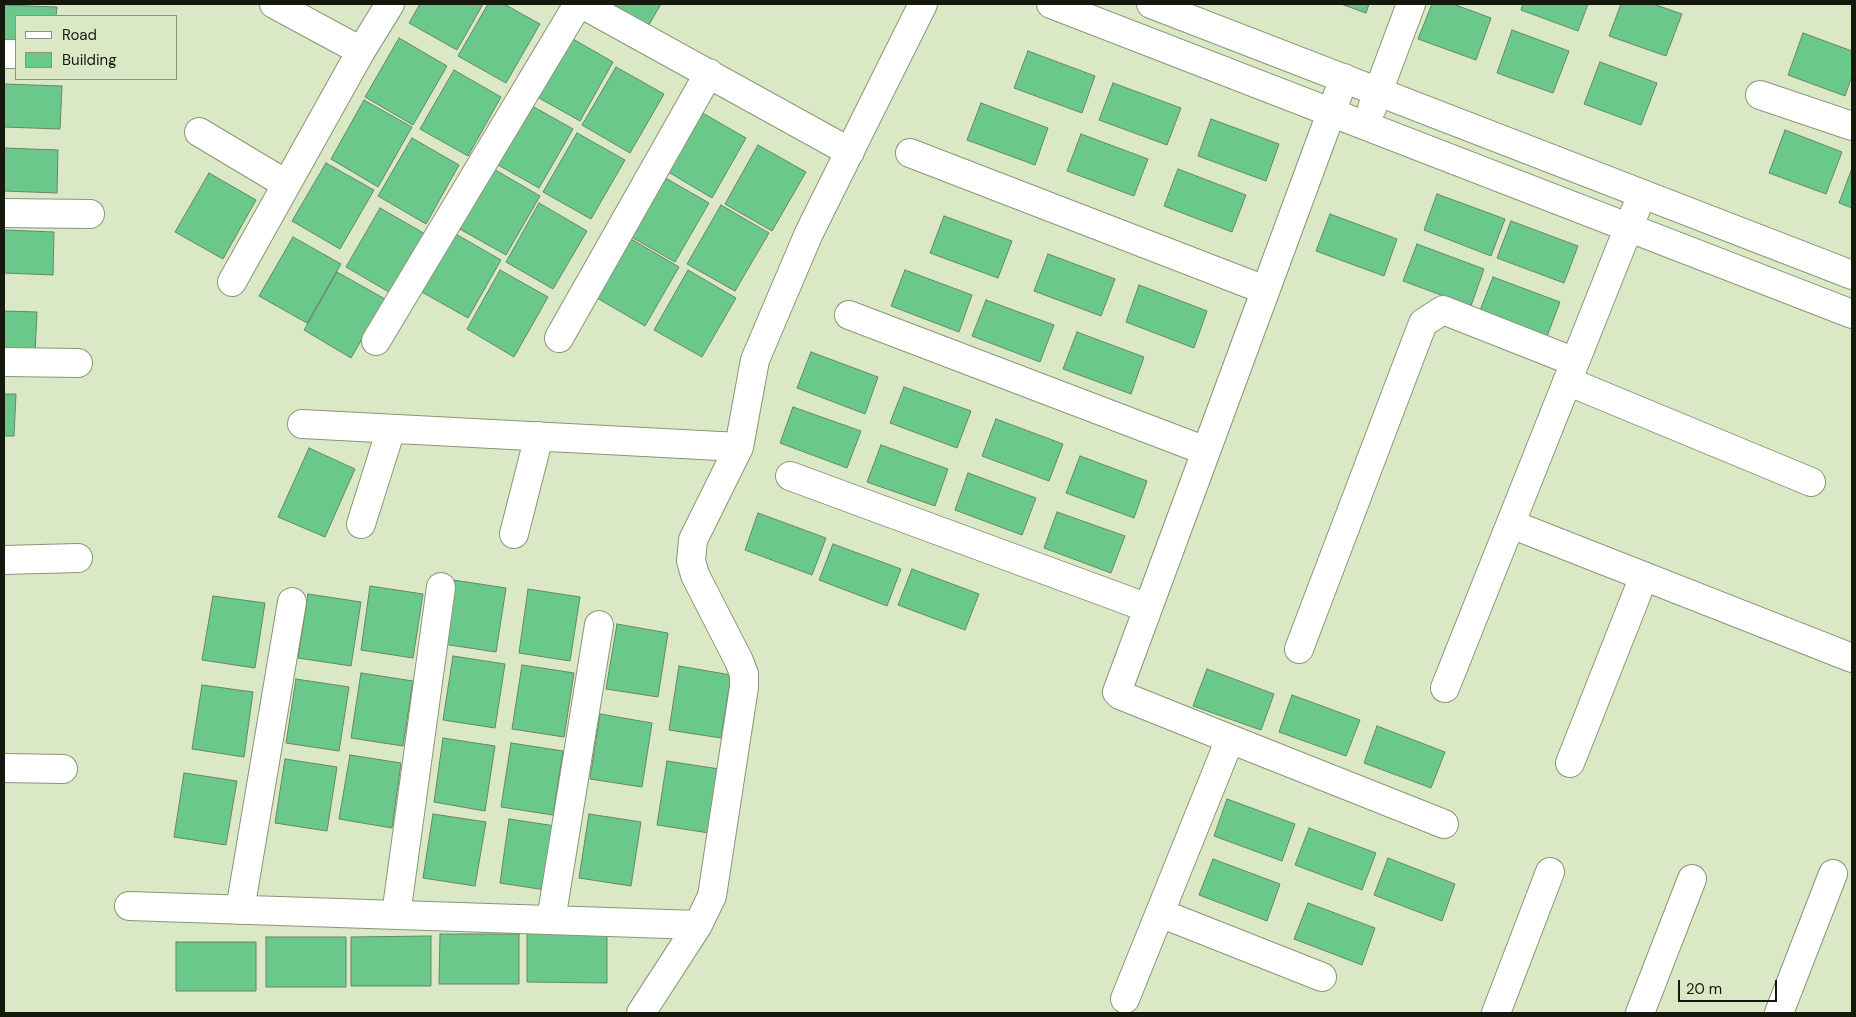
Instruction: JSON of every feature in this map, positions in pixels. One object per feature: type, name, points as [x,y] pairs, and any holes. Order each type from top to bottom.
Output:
[{"type":"street","points":[[274,4],[361,51]]},
{"type":"street","points":[[232,282],[361,51],[390,4]]},
{"type":"street","points":[[376,341],[580,4],[709,73],[850,152]]},
{"type":"street","points":[[641,1013],[698,925],[712,896],[744,687],[744,674],[739,661],[695,575],[691,560],[693,540],[739,447],[755,360],[809,233],[923,4]]},
{"type":"street","points":[[1051,4],[1852,314]]},
{"type":"street","points":[[1151,4],[1378,90],[1852,275]]},
{"type":"street","points":[[1365,126],[1411,4]]},
{"type":"street","points":[[559,338],[709,73]]},
{"type":"street","points":[[1344,78],[1117,692],[1120,695],[1230,740],[1444,824]]},
{"type":"street","points":[[1760,95],[1852,126]]},
{"type":"street","points":[[199,132],[286,184]]},
{"type":"street","points":[[910,153],[1265,290]]},
{"type":"street","points":[[1445,688],[1643,194]]},
{"type":"street","points":[[4,213],[90,214]]},
{"type":"street","points":[[1299,649],[1423,323],[1443,310],[1811,482]]},
{"type":"street","points":[[849,315],[1206,451]]},
{"type":"street","points":[[4,362],[78,363]]},
{"type":"street","points":[[302,424],[739,447]]},
{"type":"street","points":[[361,524],[391,429]]},
{"type":"street","points":[[514,534],[539,436]]},
{"type":"street","points":[[790,476],[1148,608]]},
{"type":"street","points":[[1511,524],[1852,658]]},
{"type":"street","points":[[4,560],[78,558]]},
{"type":"street","points":[[1570,763],[1644,576]]},
{"type":"street","points":[[396,915],[441,587]]},
{"type":"street","points":[[240,910],[292,602]]},
{"type":"street","points":[[550,920],[599,625]]},
{"type":"street","points":[[1125,999],[1230,740]]},
{"type":"street","points":[[4,768],[62,769]]},
{"type":"street","points":[[1496,1013],[1550,872]]},
{"type":"street","points":[[1779,1013],[1833,874]]},
{"type":"street","points":[[1640,1013],[1692,879]]},
{"type":"street","points":[[129,906],[698,925]]},
{"type":"street","points":[[1160,913],[1322,978]]},
{"type":"building","points":[[420,4],[483,4],[457,50],[409,23]]},
{"type":"building","points":[[488,4],[504,4],[540,24],[506,83],[458,56]]},
{"type":"building","points":[[605,4],[661,4],[647,28]]},
{"type":"building","points":[[1341,4],[1369,4],[1366,13]]},
{"type":"building","points":[[1432,4],[1453,4],[1491,18],[1476,60],[1418,39]]},
{"type":"building","points":[[1523,4],[1588,4],[1578,31],[1521,10]]},
{"type":"building","points":[[1621,4],[1653,4],[1682,14],[1666,56],[1609,36]]},
{"type":"building","points":[[4,5],[57,7],[56,15],[15,15],[15,49],[4,48]]},
{"type":"building","points":[[1512,30],[1569,51],[1553,93],[1497,73]]},
{"type":"building","points":[[1803,33],[1852,51],[1852,76],[1845,96],[1788,75]]},
{"type":"building","points":[[566,35],[613,62],[580,121],[532,94]]},
{"type":"building","points":[[399,38],[447,66],[413,125],[365,97]]},
{"type":"building","points":[[1028,51],[1095,76],[1082,113],[1014,88]]},
{"type":"building","points":[[1600,62],[1657,83],[1641,125],[1584,104]]},
{"type":"building","points":[[616,67],[664,94],[630,153],[582,125]]},
{"type":"building","points":[[454,70],[501,97],[468,156],[420,129]]},
{"type":"building","points":[[1113,83],[1181,108],[1167,145],[1099,120]]},
{"type":"building","points":[[4,84],[62,86],[60,129],[4,127]]},
{"type":"building","points":[[364,100],[412,127],[378,187],[331,159]]},
{"type":"building","points":[[525,102],[573,129],[539,188],[491,161]]},
{"type":"building","points":[[981,103],[1048,128],[1035,165],[967,140]]},
{"type":"building","points":[[699,111],[746,138],[712,198],[665,170]]},
{"type":"building","points":[[1211,119],[1279,144],[1266,181],[1198,156]]},
{"type":"building","points":[[1785,130],[1842,152],[1826,194],[1769,173]]},
{"type":"building","points":[[577,133],[625,160],[591,219],[543,192]]},
{"type":"building","points":[[1081,134],[1148,159],[1134,196],[1067,171]]},
{"type":"building","points":[[412,138],[459,165],[426,224],[378,196]]},
{"type":"building","points":[[758,145],[806,172],[772,231],[725,204]]},
{"type":"building","points":[[4,148],[58,150],[57,193],[4,191]]},
{"type":"building","points":[[326,163],[374,190],[340,249],[292,221]]},
{"type":"building","points":[[492,168],[540,196],[506,255],[458,228]]},
{"type":"building","points":[[1852,168],[1852,208],[1839,203]]},
{"type":"building","points":[[1178,169],[1246,195],[1232,232],[1164,206]]},
{"type":"building","points":[[209,173],[256,200],[223,259],[175,232]]},
{"type":"building","points":[[662,176],[709,203],[675,262],[628,235]]},
{"type":"building","points":[[1437,194],[1505,219],[1491,256],[1424,230]]},
{"type":"building","points":[[539,203],[587,231],[553,289],[506,262]]},
{"type":"building","points":[[721,205],[769,233],[735,291],[687,264]]},
{"type":"building","points":[[380,208],[427,235],[394,295],[346,267]]},
{"type":"building","points":[[1330,214],[1397,239],[1384,276],[1316,251]]},
{"type":"building","points":[[944,216],[1012,241],[998,278],[930,253]]},
{"type":"building","points":[[1511,221],[1578,246],[1564,283],[1497,258]]},
{"type":"building","points":[[4,230],[54,232],[53,275],[4,273]]},
{"type":"building","points":[[454,233],[501,260],[468,318],[420,291]]},
{"type":"building","points":[[293,237],[341,264],[307,323],[259,296]]},
{"type":"building","points":[[631,239],[679,267],[645,326],[597,298]]},
{"type":"building","points":[[1417,244],[1484,269],[1471,306],[1403,281]]},
{"type":"building","points":[[1048,254],[1115,279],[1101,316],[1034,291]]},
{"type":"building","points":[[500,270],[548,297],[514,357],[467,329]]},
{"type":"building","points":[[688,270],[736,298],[702,357],[654,330]]},
{"type":"building","points":[[905,270],[972,295],[959,332],[891,306]]},
{"type":"building","points":[[337,272],[385,299],[351,358],[304,330]]},
{"type":"building","points":[[1493,277],[1560,302],[1546,339],[1479,313]]},
{"type":"building","points":[[1139,285],[1207,311],[1194,348],[1126,322]]},
{"type":"building","points":[[986,300],[1054,325],[1040,362],[972,336]]},
{"type":"building","points":[[4,311],[37,312],[35,354],[4,353]]},
{"type":"building","points":[[1077,332],[1144,357],[1131,394],[1063,369]]},
{"type":"building","points":[[811,352],[878,377],[865,414],[797,388]]},
{"type":"building","points":[[904,387],[971,411],[957,448],[890,423]]},
{"type":"building","points":[[4,394],[16,394],[14,436],[4,436]]},
{"type":"building","points":[[793,407],[861,431],[847,468],[780,443]]},
{"type":"building","points":[[996,419],[1063,444],[1049,481],[982,456]]},
{"type":"building","points":[[881,445],[948,469],[935,506],[867,482]]},
{"type":"building","points":[[309,448],[355,469],[325,537],[278,517]]},
{"type":"building","points":[[1080,456],[1147,481],[1134,518],[1066,493]]},
{"type":"building","points":[[968,473],[1036,498],[1022,535],[955,510]]},
{"type":"building","points":[[1057,512],[1125,536],[1111,573],[1044,548]]},
{"type":"building","points":[[758,513],[826,538],[812,575],[745,550]]},
{"type":"building","points":[[833,544],[901,569],[887,606],[819,580]]},
{"type":"building","points":[[912,569],[979,594],[965,630],[898,605]]},
{"type":"building","points":[[453,580],[506,588],[496,652],[443,644]]},
{"type":"building","points":[[370,586],[423,594],[413,658],[361,650]]},
{"type":"building","points":[[528,589],[580,597],[570,661],[519,653]]},
{"type":"building","points":[[308,594],[361,602],[351,666],[298,658]]},
{"type":"building","points":[[213,596],[265,603],[255,668],[202,660]]},
{"type":"building","points":[[617,624],[668,633],[658,697],[606,689]]},
{"type":"building","points":[[453,656],[505,664],[495,728],[443,720]]},
{"type":"building","points":[[522,665],[574,673],[564,737],[512,729]]},
{"type":"building","points":[[679,666],[731,675],[721,738],[669,730]]},
{"type":"building","points":[[1207,669],[1274,694],[1261,730],[1193,706]]},
{"type":"building","points":[[361,673],[413,681],[403,746],[351,738]]},
{"type":"building","points":[[296,679],[349,687],[339,751],[286,743]]},
{"type":"building","points":[[202,685],[253,692],[244,757],[192,749]]},
{"type":"building","points":[[1292,695],[1360,720],[1346,756],[1279,732]]},
{"type":"building","points":[[600,714],[652,723],[642,787],[590,779]]},
{"type":"building","points":[[1377,726],[1445,752],[1431,788],[1364,763]]},
{"type":"building","points":[[443,738],[495,746],[485,811],[434,802]]},
{"type":"building","points":[[511,743],[563,751],[553,815],[501,807]]},
{"type":"building","points":[[350,755],[401,763],[392,828],[339,819]]},
{"type":"building","points":[[285,759],[337,767],[327,831],[275,823]]},
{"type":"building","points":[[667,761],[719,769],[709,833],[657,825]]},
{"type":"building","points":[[184,773],[237,781],[226,845],[174,837]]},
{"type":"building","points":[[1227,799],[1295,824],[1282,861],[1214,836]]},
{"type":"building","points":[[433,814],[486,822],[475,886],[423,878]]},
{"type":"building","points":[[589,814],[641,822],[631,886],[579,878]]},
{"type":"building","points":[[509,819],[562,827],[552,891],[500,883]]},
{"type":"building","points":[[1309,828],[1376,853],[1362,890],[1295,865]]},
{"type":"building","points":[[1388,858],[1455,884],[1442,921],[1374,895]]},
{"type":"building","points":[[1213,859],[1280,884],[1267,921],[1199,895]]},
{"type":"building","points":[[1308,903],[1375,928],[1362,965],[1294,939]]},
{"type":"building","points":[[527,933],[607,933],[607,983],[527,982]]},
{"type":"building","points":[[440,934],[519,934],[519,984],[439,984]]},
{"type":"building","points":[[431,936],[431,986],[351,986],[351,937]]},
{"type":"building","points":[[266,937],[346,937],[346,987],[266,987]]},
{"type":"building","points":[[176,942],[256,942],[256,991],[176,991]]}]
